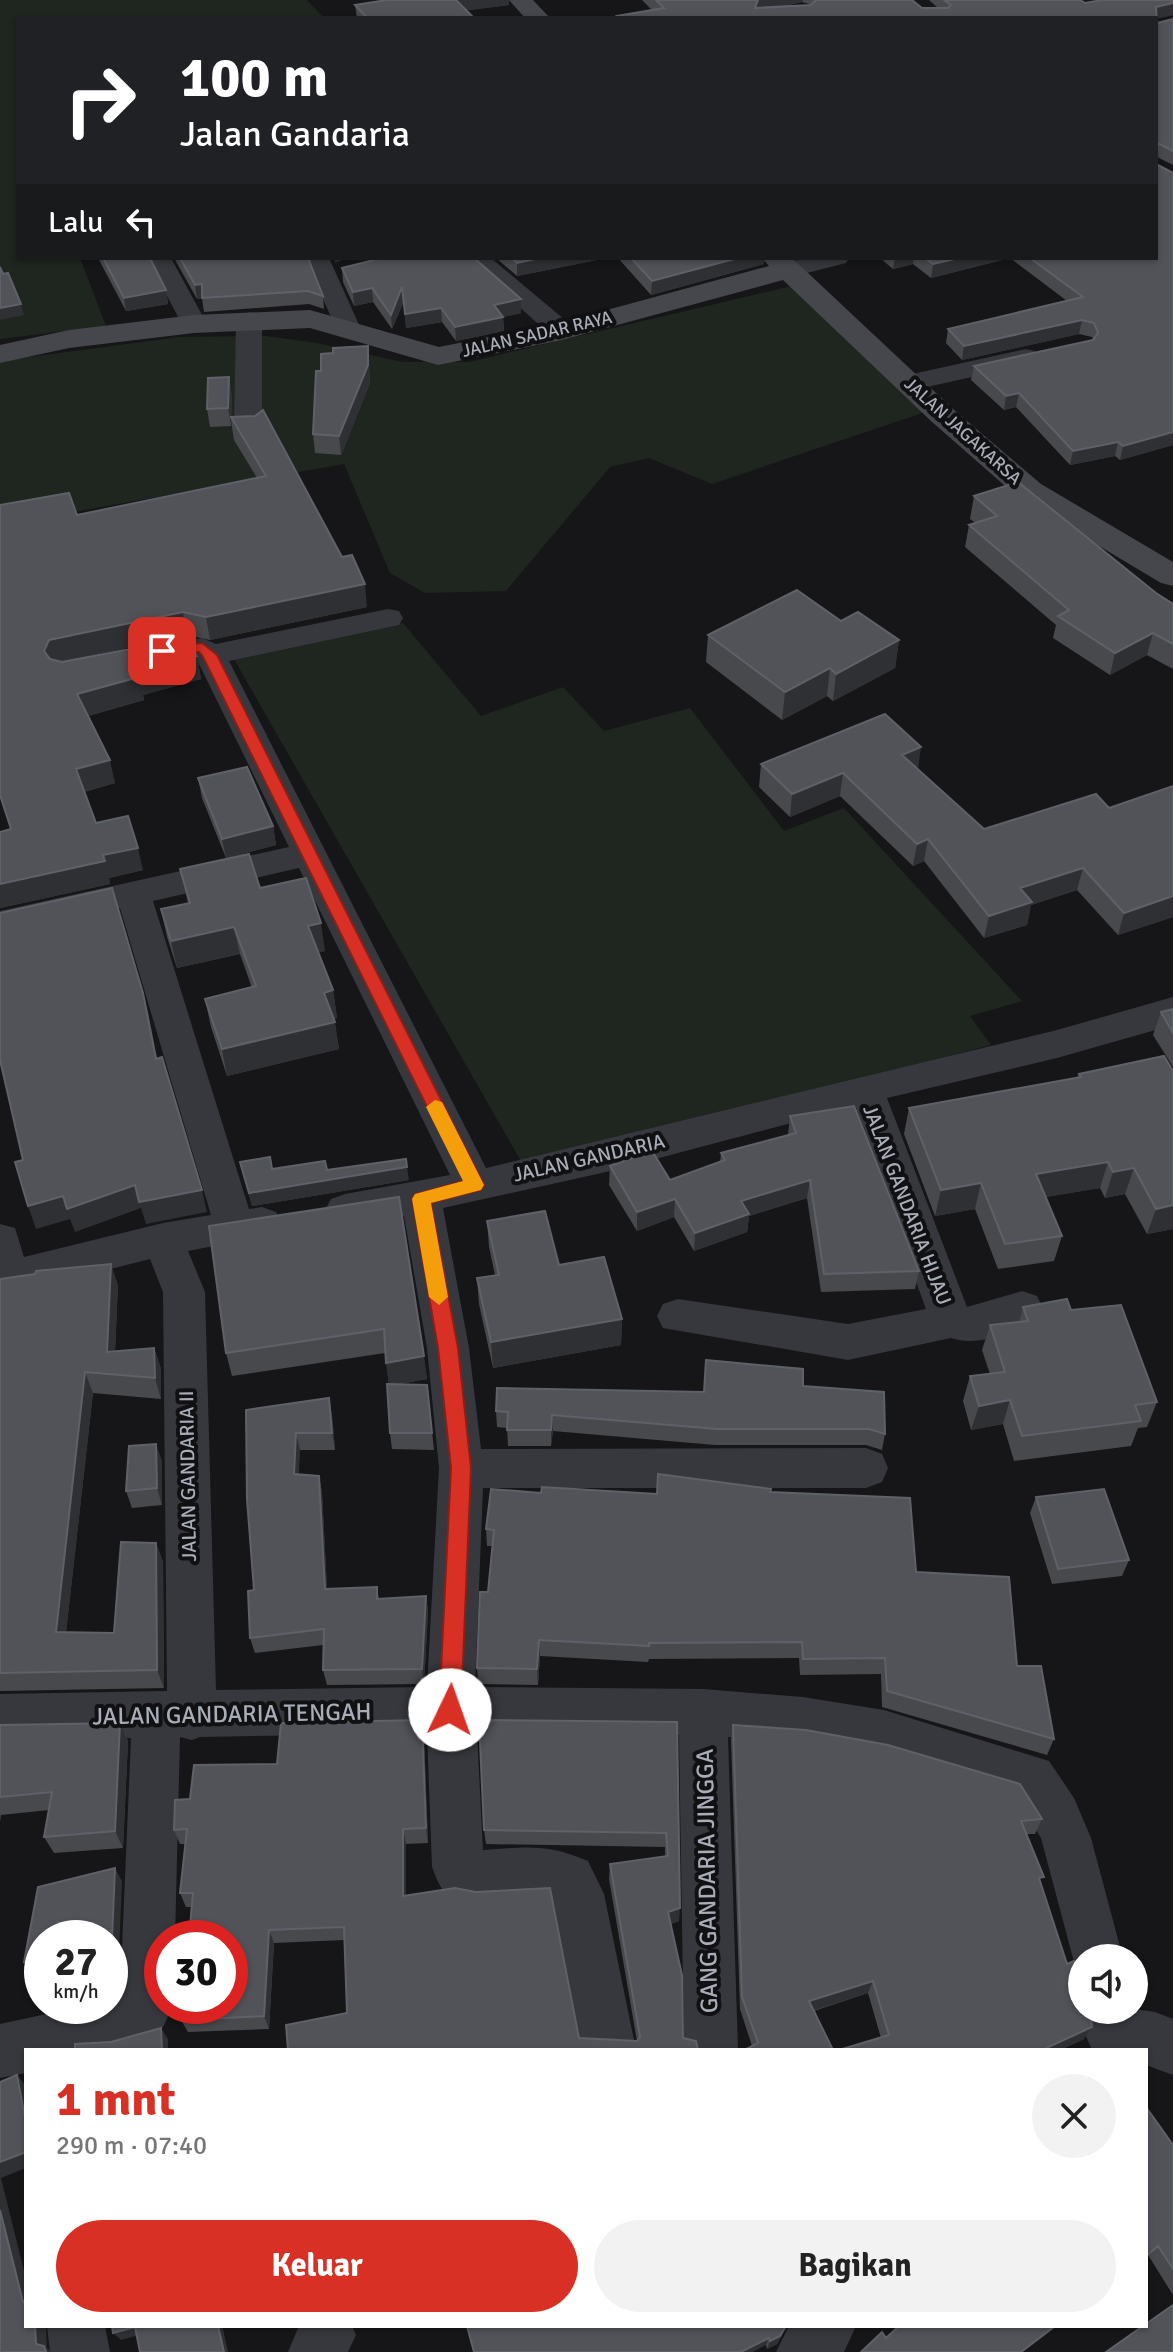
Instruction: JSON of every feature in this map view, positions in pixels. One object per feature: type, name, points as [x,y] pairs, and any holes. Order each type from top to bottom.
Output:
[{"type":"street","points":[[520,0],[536,16]]},
{"type":"street","points":[[160,260],[194,324]]},
{"type":"street","points":[[478,260],[562,331]]},
{"type":"street","points":[[781,264],[818,260]]},
{"type":"street","name":"JALAN SADAR RAYA","points":[[0,354],[69,339],[194,324],[310,319],[345,322],[438,356],[562,331],[781,264]]},
{"type":"street","name":"JALAN JAGAKARSA","points":[[781,264],[1030,491],[1173,576]]},
{"type":"street","points":[[322,267],[353,272]]},
{"type":"street","points":[[322,267],[345,322]]},
{"type":"street","points":[[307,314],[345,322]]},
{"type":"street","points":[[248,429],[249,320]]},
{"type":"street","points":[[909,383],[1052,351]]},
{"type":"street","points":[[210,655],[388,618]]},
{"type":"street","points":[[109,663],[188,648],[202,648],[210,655],[475,1185]]},
{"type":"street","points":[[0,923],[308,854]]},
{"type":"street","points":[[134,895],[235,1228]]},
{"type":"street","name":"JALAN GANDARIA","points":[[3,1266],[421,1199],[864,1089],[1097,1036],[1173,1011]]},
{"type":"street","name":"JALAN GANDARIA HIJAU","points":[[864,1089],[951,1320]]},
{"type":"street","points":[[421,1199],[448,1348],[461,1468],[450,1710],[460,1871],[472,1877],[543,1871],[570,1879],[578,1894],[609,2048]]},
{"type":"street","name":"JALAN GANDARIA II","points":[[20,2048],[116,2027],[133,2020],[147,2001],[174,1716],[184,1292],[163,1239]]},
{"type":"street","name":"JALAN GANDARIA HIJAU","points":[[678,1316],[848,1342],[879,1338],[951,1320],[965,1325],[984,1322],[1022,1308]]},
{"type":"street","points":[[461,1468],[534,1471],[866,1468]]},
{"type":"street","name":"JALAN GANDARIA TENGAH","points":[[0,1717],[450,1710],[703,1712],[803,1720],[884,1734],[1031,1778],[1042,1789],[1076,1871],[1094,1944]]},
{"type":"street","name":"GANG GANDARIA JINGGA","points":[[703,1712],[711,2048]]},
{"type":"street","points":[[1107,2031],[1155,2039],[1173,2048]]},
{"type":"street","points":[[76,2328],[80,2352]]},
{"type":"street","points":[[806,2352],[825,2328]]},
{"type":"shaded area","points":[[0,0],[307,0],[322,16],[16,16],[16,260],[81,260],[106,326],[0,339]]},
{"type":"shaded area","points":[[809,282],[949,404],[712,484],[649,458],[610,467],[506,591],[425,593],[390,573],[344,464],[0,525],[0,361],[179,337],[266,336],[317,343],[402,362],[469,362]]},
{"type":"shaded area","points":[[403,623],[481,716],[563,687],[604,731],[690,708],[784,831],[844,808],[1022,1001],[970,1016],[991,1045],[526,1170],[231,654]]},
{"type":"building","points":[[387,0],[456,0],[472,16],[365,16],[355,5]]},
{"type":"building","points":[[656,0],[758,0],[755,8],[811,5],[816,0],[912,0],[922,8],[948,8],[951,5],[944,0],[1080,0],[1085,3],[1102,0],[1173,0],[1173,3],[1156,7],[1157,16],[617,16],[664,8]]},
{"type":"building","points":[[1173,19],[1173,151],[1158,143],[1158,23]]},
{"type":"building","points":[[1158,165],[1173,173],[1173,432],[1123,446],[1118,442],[1073,451],[1019,393],[1006,396],[974,366],[1093,340],[1098,333],[1094,323],[1082,320],[964,346],[948,329],[1083,297],[1033,260],[1158,260]]},
{"type":"building","points":[[104,260],[151,260],[166,290],[124,298]]},
{"type":"building","points":[[181,260],[309,260],[323,296],[308,291],[202,298],[202,284],[195,285]]},
{"type":"building","points":[[374,260],[476,260],[521,299],[494,305],[503,317],[455,327],[441,308],[405,314],[402,287],[391,315],[372,288],[353,292],[342,268]]},
{"type":"building","points":[[633,260],[731,260],[652,281]]},
{"type":"building","points":[[928,260],[950,260],[933,264]]},
{"type":"building","points":[[0,267],[3,274],[8,273],[21,304],[0,308]]},
{"type":"building","points":[[368,346],[368,365],[339,436],[313,434],[316,371],[321,371],[321,354],[333,353],[333,348]]},
{"type":"building","points":[[229,377],[228,408],[207,409],[208,378]]},
{"type":"building","points":[[263,410],[342,557],[352,555],[365,584],[206,617],[183,612],[49,640],[44,651],[50,659],[62,662],[188,638],[197,656],[137,673],[139,677],[77,694],[110,760],[76,769],[96,823],[128,816],[138,848],[103,855],[105,861],[0,884],[0,832],[11,829],[0,795],[0,505],[69,493],[77,515],[266,476],[231,417],[255,416]]},
{"type":"building","points":[[1018,482],[1173,604],[1173,644],[1153,633],[1115,653],[1058,616],[1069,610],[969,525],[997,516],[974,496]]},
{"type":"building","points":[[797,590],[841,621],[858,612],[899,640],[836,674],[830,668],[785,692],[708,635]]},
{"type":"building","points":[[885,714],[921,747],[902,755],[984,829],[1096,794],[1109,808],[1173,786],[1173,896],[1124,913],[1083,868],[1020,888],[1032,902],[989,916],[928,839],[917,844],[843,773],[792,794],[761,764]]},
{"type":"building","points":[[247,767],[273,826],[222,839],[198,778]]},
{"type":"building","points":[[249,854],[260,888],[306,878],[321,923],[308,926],[333,990],[324,993],[335,1022],[222,1049],[205,999],[256,986],[234,927],[171,941],[161,909],[190,903],[180,869]]},
{"type":"building","points":[[112,888],[143,993],[156,1059],[162,1057],[202,1190],[139,1202],[135,1185],[67,1209],[63,1196],[28,1206],[15,1162],[23,1160],[0,1060],[0,913]]},
{"type":"building","points":[[1173,1009],[1173,1033],[1161,1012]]},
{"type":"building","points":[[1164,1056],[1173,1071],[1173,1205],[1156,1209],[1134,1168],[1113,1172],[1108,1162],[1036,1174],[1062,1236],[1005,1244],[981,1183],[941,1190],[909,1108],[1081,1077],[1079,1074]]},
{"type":"building","points":[[854,1106],[919,1271],[824,1274],[810,1180],[741,1201],[749,1214],[695,1233],[675,1199],[637,1212],[610,1166],[652,1151],[670,1180],[725,1160],[721,1153],[796,1133],[790,1116]]},
{"type":"building","points":[[270,1157],[272,1169],[325,1161],[327,1170],[406,1159],[407,1167],[249,1193],[240,1162]]},
{"type":"building","points":[[399,1197],[424,1356],[386,1363],[384,1329],[226,1353],[209,1226]]},
{"type":"building","points":[[545,1211],[559,1265],[604,1257],[622,1319],[491,1342],[477,1278],[499,1275],[487,1221]]},
{"type":"building","points":[[111,1264],[107,1352],[154,1348],[155,1378],[85,1372],[56,1632],[114,1633],[121,1542],[156,1543],[157,1670],[0,1673],[0,1279],[35,1274],[36,1271]]},
{"type":"building","points":[[1067,1299],[1071,1310],[1121,1305],[1157,1402],[1135,1405],[1141,1421],[1022,1436],[1010,1400],[979,1406],[970,1376],[1005,1372],[990,1325],[1028,1321],[1023,1307]]},
{"type":"building","points":[[706,1360],[803,1369],[803,1386],[884,1392],[885,1434],[869,1429],[717,1429],[552,1415],[551,1430],[507,1430],[508,1412],[496,1411],[497,1388],[704,1392]]},
{"type":"building","points":[[387,1384],[427,1385],[432,1433],[390,1433]]},
{"type":"building","points":[[329,1398],[332,1433],[296,1433],[294,1474],[319,1476],[325,1589],[377,1587],[377,1599],[426,1596],[422,1669],[323,1670],[324,1629],[250,1638],[248,1591],[254,1590],[247,1499],[246,1410]]},
{"type":"building","points":[[156,1444],[157,1488],[126,1491],[129,1446]]},
{"type":"building","points":[[658,1474],[771,1489],[770,1492],[910,1498],[916,1572],[1009,1577],[1017,1666],[1041,1666],[1054,1739],[887,1691],[885,1658],[803,1659],[802,1642],[649,1643],[649,1646],[539,1640],[537,1669],[477,1668],[480,1592],[488,1592],[494,1530],[486,1529],[491,1489],[541,1493],[542,1487],[657,1494]]},
{"type":"building","points":[[1104,1489],[1129,1560],[1058,1569],[1036,1497]]},
{"type":"building","points":[[422,1720],[426,1828],[403,1829],[403,1896],[455,1888],[476,1892],[550,1888],[579,2038],[637,2041],[640,2037],[610,1864],[668,1856],[666,1833],[484,1830],[479,1720],[677,1722],[680,1908],[668,1912],[682,1975],[683,2038],[696,2041],[698,2048],[288,2048],[286,2025],[347,2013],[344,1927],[269,1930],[264,2016],[248,2017],[248,1920],[191,1920],[193,1893],[180,1893],[187,1829],[174,1830],[175,1800],[190,1799],[194,1765],[277,1764],[281,1723]]},
{"type":"building","points":[[120,1723],[115,1831],[44,1837],[52,1792],[0,1797],[0,1725]]},
{"type":"building","points":[[733,1725],[806,1730],[888,1745],[1020,1784],[1042,1819],[1021,1821],[1044,1877],[1039,1878],[1068,1964],[1068,2024],[1092,2024],[1092,2027],[1046,2048],[846,2048],[889,2035],[873,1981],[809,2001],[832,2048],[748,2048],[758,2043],[742,1997]]},
{"type":"building","points":[[115,1868],[113,1920],[32,1920],[38,1887]]},
{"type":"building","points":[[161,2028],[162,2048],[75,2048],[75,2044],[111,2042]]},
{"type":"building","points":[[17,2075],[24,2112],[24,2153],[0,2162],[0,2082]]},
{"type":"building","points":[[1148,2110],[1173,2145],[1173,2269],[1158,2246],[1148,2254]]},
{"type":"building","points":[[0,2210],[24,2301],[24,2328],[35,2328],[36,2344],[44,2346],[46,2352],[0,2352]]},
{"type":"building","points":[[1173,2305],[1173,2352],[1106,2352],[1140,2328],[1148,2328],[1148,2323]]},
{"type":"building","points":[[112,2328],[131,2328],[113,2333]]},
{"type":"building","points":[[135,2328],[218,2328],[224,2352],[140,2352]]},
{"type":"building","points":[[468,2328],[785,2328],[780,2336],[741,2352],[474,2352]]},
{"type":"building","points":[[897,2328],[1052,2328],[1021,2352],[861,2352],[882,2332],[886,2338]]},
{"type":"slow traffic","points":[[435,1107],[475,1185],[421,1199],[439,1297]]},
{"type":"route","points":[[162,651],[202,648],[210,655],[475,1185],[421,1199],[448,1348],[461,1468],[450,1710]]}]
